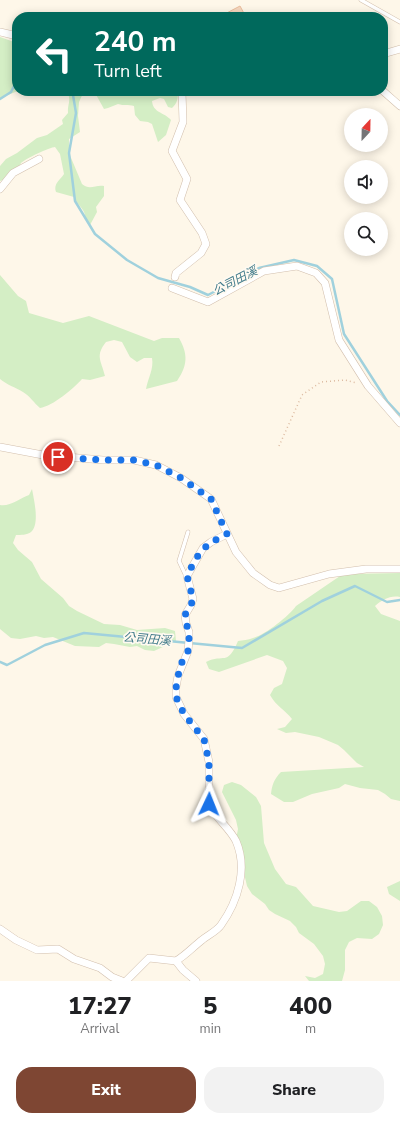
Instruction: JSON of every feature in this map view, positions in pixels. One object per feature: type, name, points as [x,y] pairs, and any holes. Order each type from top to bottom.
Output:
[{"type":"street","points":[[0,32],[12,35]]},
{"type":"street","points":[[388,53],[400,49]]},
{"type":"street","points":[[388,95],[400,106]]},
{"type":"street","points":[[175,277],[176,273],[201,253],[206,244],[202,233],[180,200],[187,179],[172,152],[183,122],[183,96]]},
{"type":"street","points":[[0,189],[13,173],[39,159]]},
{"type":"street","points":[[172,288],[208,302],[264,271],[297,266],[316,273],[325,283],[339,340],[368,386],[400,423]]},
{"type":"street","points":[[0,447],[43,455],[103,460],[134,460],[156,465],[181,478],[211,499],[236,552],[253,573],[270,585],[280,588],[329,574],[366,569],[400,569]]},
{"type":"street","points":[[126,981],[149,958],[176,961],[185,956],[201,941],[221,926],[230,911],[239,888],[242,869],[236,841],[209,804],[209,762],[204,739],[184,714],[176,697],[178,676],[182,662],[188,651],[189,632],[185,615],[193,599],[187,576],[203,548],[227,534]]},
{"type":"street","points":[[0,929],[16,940],[37,950],[58,949],[74,959],[100,968],[112,977],[122,981]]},
{"type":"street","points":[[176,961],[183,970],[196,981]]},
{"type":"lane","points":[[361,0],[382,12]]},
{"type":"lane","points":[[388,15],[400,22]]},
{"type":"lane","points":[[172,288],[175,277]]},
{"type":"lane","points":[[188,532],[179,561],[189,582]]},
{"type":"path","points":[[279,446],[302,395],[321,382],[345,380],[368,386]]},
{"type":"green space","points":[[0,37],[12,41],[12,93],[0,98]]},
{"type":"green space","points":[[68,96],[82,96],[79,102],[78,116],[80,132],[69,139],[69,153],[82,184],[88,187],[104,186],[104,196],[96,207],[97,212],[90,225],[86,220],[83,210],[74,197],[56,192],[56,184],[64,174],[60,154],[55,147],[23,161],[15,174],[0,181],[0,166],[6,159],[17,153],[37,138],[47,135],[63,124],[62,120],[68,113]]},
{"type":"green space","points":[[97,96],[178,96],[172,108],[168,107],[164,99],[160,98],[152,101],[154,108],[171,120],[166,135],[158,142],[152,124],[140,121],[135,115],[134,106],[118,104],[104,109]]},
{"type":"green space","points":[[0,275],[18,296],[26,301],[29,313],[63,323],[89,316],[154,341],[162,338],[179,338],[184,349],[186,360],[181,375],[177,381],[146,389],[152,370],[152,358],[144,358],[137,362],[130,357],[122,342],[114,340],[106,342],[100,355],[105,376],[90,380],[82,379],[57,401],[40,408],[20,390],[0,379]]},
{"type":"green space","points":[[32,489],[36,512],[34,528],[28,534],[16,535],[13,543],[18,550],[32,562],[41,579],[63,598],[69,606],[104,624],[120,625],[137,630],[165,628],[175,631],[176,641],[154,651],[145,650],[137,646],[130,647],[106,643],[99,647],[75,646],[53,637],[44,638],[36,636],[20,639],[11,638],[0,629],[0,505],[11,504],[29,495]]},
{"type":"green space","points":[[400,573],[400,597],[386,598],[375,606],[381,614],[400,621],[400,801],[391,799],[378,790],[360,788],[345,784],[339,788],[312,794],[293,802],[284,802],[271,794],[274,782],[281,772],[364,767],[357,763],[338,745],[319,737],[295,732],[286,733],[277,729],[285,727],[292,719],[270,695],[274,688],[282,684],[287,668],[283,661],[267,655],[219,672],[209,669],[206,662],[228,657],[238,641],[258,636],[270,629],[288,615],[296,606],[340,576],[347,574]]},
{"type":"green space","points":[[232,782],[241,785],[256,797],[261,806],[264,843],[275,869],[286,884],[296,887],[313,906],[339,912],[347,911],[361,901],[369,901],[377,907],[382,916],[383,925],[379,934],[372,939],[357,938],[349,942],[345,950],[345,970],[342,981],[309,981],[305,976],[315,978],[323,974],[325,964],[323,956],[314,944],[299,933],[290,921],[269,910],[265,904],[252,894],[247,886],[236,839],[238,829],[236,820],[222,792],[224,785]]},
{"type":"green space","points":[[400,881],[400,901],[389,894],[387,887]]},
{"type":"building","points":[[240,6],[243,12],[229,12]]},
{"type":"waterway","name":"公司田溪","points":[[0,99],[12,90]]},
{"type":"waterway","name":"公司田溪","points":[[73,96],[76,113],[69,153],[75,201],[95,234],[127,260],[158,278],[190,287],[208,295],[259,268],[294,260],[317,266],[332,279],[344,334],[387,401],[400,415]]},
{"type":"waterway","name":"公司田溪","points":[[0,662],[7,665],[45,645],[84,633],[242,648],[322,601],[355,586],[387,602],[400,600]]},
{"type":"route","points":[[58,457],[103,460],[134,460],[156,465],[181,478],[211,499],[227,534],[203,548],[187,576],[193,599],[185,615],[189,632],[188,651],[182,662],[176,688],[176,697],[184,714],[204,739],[209,762],[209,804]]}]
